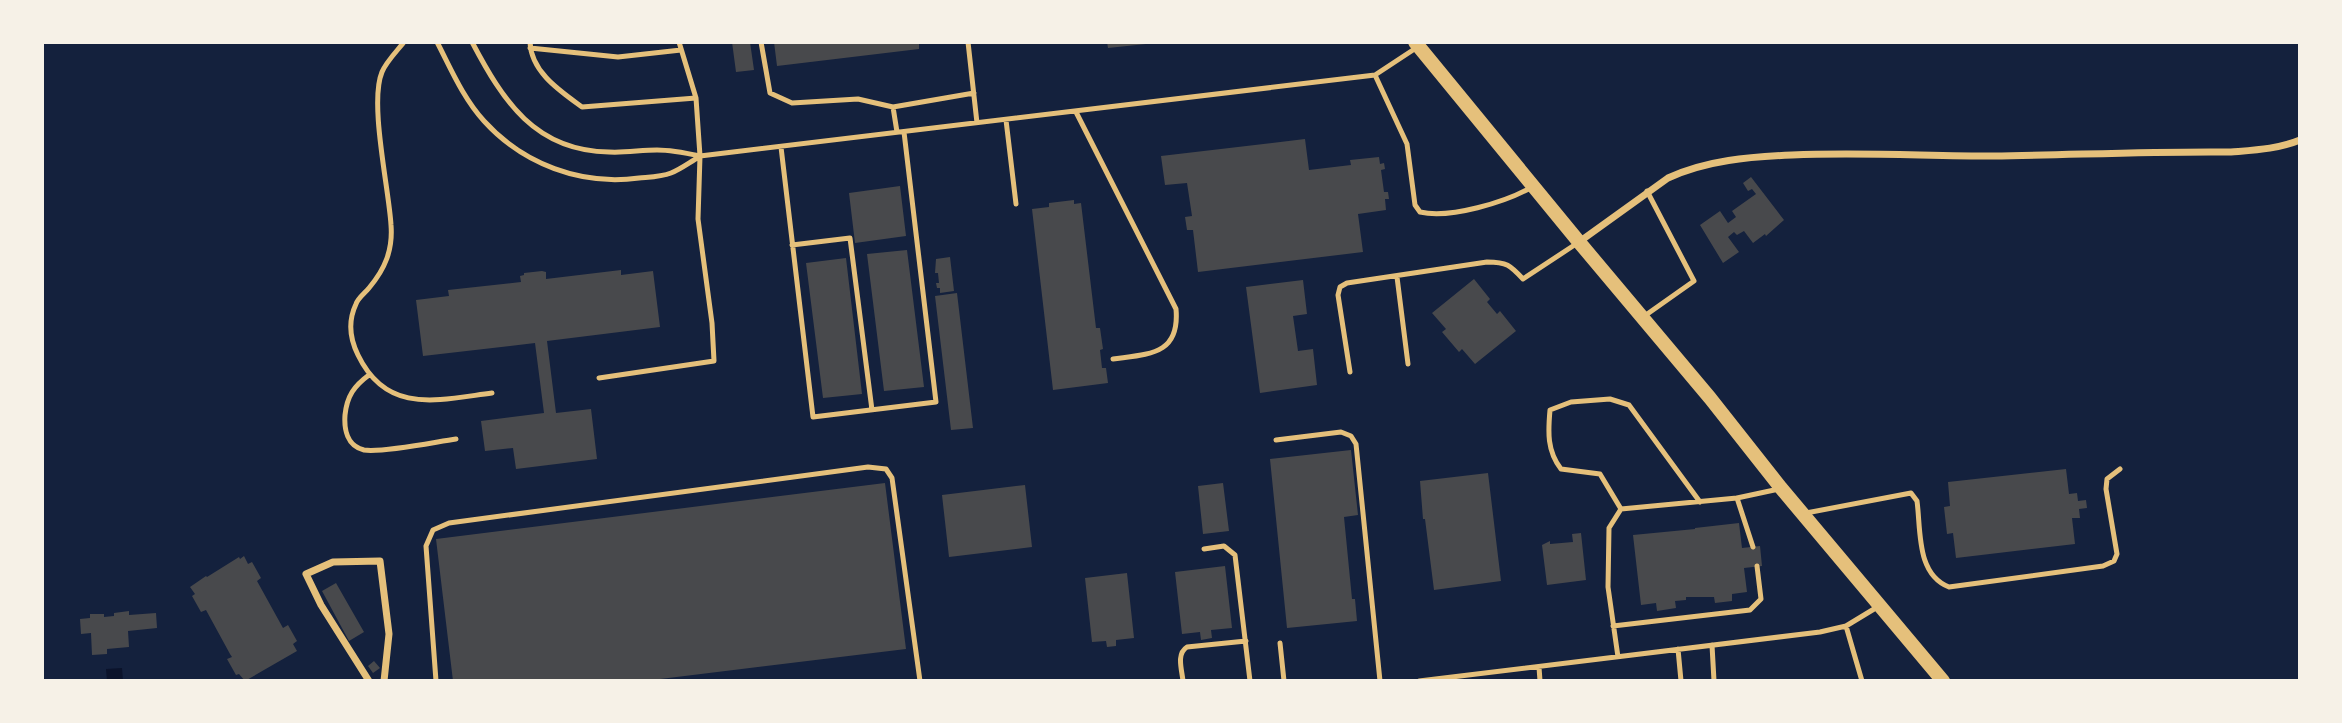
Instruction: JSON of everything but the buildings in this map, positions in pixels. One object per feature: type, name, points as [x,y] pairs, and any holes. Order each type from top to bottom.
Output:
[{"type":"main road","points":[[1417,44],[1943,681]]},
{"type":"street","points":[[1579,242],[1647,191],[1684,170],[1716,161],[1825,153],[1990,156],[2231,152],[2287,146],[2300,140]]},
{"type":"street","points":[[369,681],[321,605],[306,574],[333,562],[380,561],[389,634],[384,681]]},
{"type":"lane","points":[[404,42],[382,73],[378,99],[391,227],[388,260],[371,286],[356,302],[351,318],[351,338],[369,375],[384,390],[403,397],[424,400],[492,393]]},
{"type":"lane","points":[[437,42],[465,96],[483,120],[516,149],[540,163],[582,177],[631,179],[674,172],[700,156]]},
{"type":"lane","points":[[472,42],[507,102],[526,123],[556,141],[606,152],[656,150],[700,156],[1375,75],[1417,44]]},
{"type":"lane","points":[[599,378],[714,361],[712,324],[698,219],[700,156],[696,98],[679,42]]},
{"type":"lane","points":[[761,42],[770,93],[792,103],[858,99],[893,107],[974,93]]},
{"type":"lane","points":[[968,42],[976,123]]},
{"type":"lane","points":[[530,45],[547,81],[582,107],[696,98]]},
{"type":"lane","points":[[530,45],[618,57],[681,50]]},
{"type":"lane","points":[[1375,75],[1408,144],[1416,205],[1420,212],[1430,214],[1486,206],[1512,199],[1533,187]]},
{"type":"lane","points":[[780,147],[813,416],[936,402],[900,132],[893,107]]},
{"type":"lane","points":[[1076,112],[1176,309],[1177,323],[1174,334],[1165,348],[1151,354],[1113,359]]},
{"type":"lane","points":[[1006,120],[1016,204]]},
{"type":"lane","points":[[1643,317],[1695,281],[1647,191]]},
{"type":"lane","points":[[792,245],[850,238],[872,410]]},
{"type":"lane","points":[[1350,372],[1338,295],[1340,287],[1347,283],[1487,262],[1511,265],[1523,279],[1579,242]]},
{"type":"lane","points":[[1397,277],[1408,364]]},
{"type":"lane","points":[[369,375],[354,386],[346,412],[345,429],[355,446],[364,450],[389,449],[456,439]]},
{"type":"lane","points":[[1621,509],[1600,474],[1561,469],[1553,458],[1548,436],[1550,410],[1572,402],[1610,399],[1629,405],[1700,502]]},
{"type":"lane","points":[[1276,440],[1341,432],[1351,436],[1356,444],[1381,681]]},
{"type":"lane","points":[[436,681],[426,546],[433,530],[449,523],[868,467],[886,469],[892,478],[920,681]]},
{"type":"lane","points":[[1803,514],[1911,493],[1917,501],[1924,563],[1940,583],[1950,587],[2103,566],[2114,561],[2117,554],[2106,489],[2107,479],[2120,469]]},
{"type":"lane","points":[[1621,509],[1737,498],[1782,488]]},
{"type":"lane","points":[[1737,498],[1753,547]]},
{"type":"lane","points":[[1618,657],[1608,587],[1609,528],[1621,509]]},
{"type":"lane","points":[[1204,549],[1224,546],[1235,555],[1250,681]]},
{"type":"lane","points":[[1613,626],[1750,610],[1760,599],[1757,566]]},
{"type":"lane","points":[[1419,681],[1820,632],[1846,625],[1879,606]]},
{"type":"lane","points":[[1846,625],[1862,681]]},
{"type":"lane","points":[[1183,681],[1180,656],[1187,647],[1245,641]]},
{"type":"lane","points":[[1280,643],[1284,681]]},
{"type":"lane","points":[[1712,645],[1714,681]]},
{"type":"lane","points":[[1678,649],[1681,681]]},
{"type":"lane","points":[[1539,667],[1540,681]]},
{"type":"water","points":[[122,668],[123,681],[107,681],[106,669]]}]
